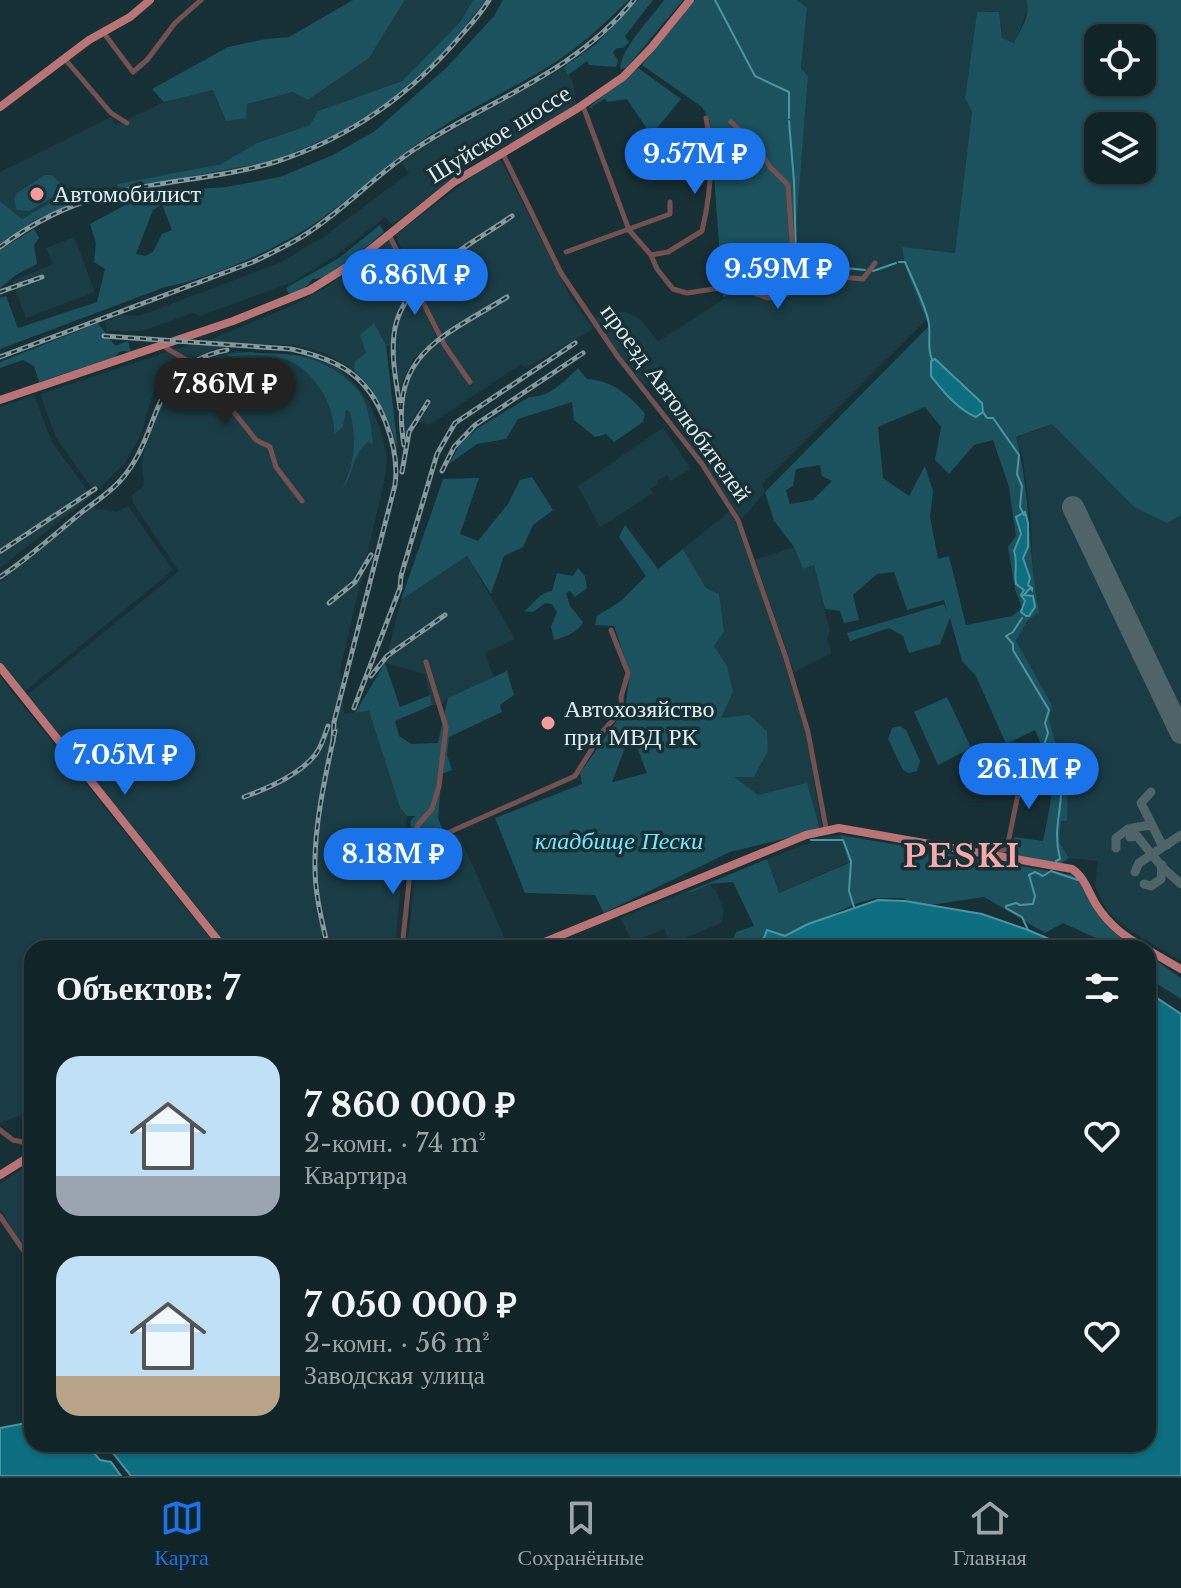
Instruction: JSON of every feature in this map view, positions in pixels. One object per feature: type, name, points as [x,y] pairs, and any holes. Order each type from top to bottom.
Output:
[{"type":"main road","points":[[0,107],[64,58],[130,17],[150,0]]},
{"type":"main road","name":"Шуйское шоссе","points":[[0,400],[276,305],[310,290],[389,235],[454,182],[609,88],[637,64],[690,0]]},
{"type":"main road","points":[[0,667],[218,940]]},
{"type":"main road","points":[[550,940],[826,828],[853,829],[1067,867],[1078,872],[1113,927],[1133,940]]},
{"type":"main road","points":[[1156,954],[1181,969]]},
{"type":"main road","points":[[0,1175],[24,1160]]},
{"type":"street","points":[[103,32],[133,72],[147,60],[175,23],[201,0]]},
{"type":"street","points":[[64,58],[111,113],[127,123]]},
{"type":"street","points":[[582,105],[629,230],[651,255],[673,289],[687,293],[733,286],[768,298],[782,292],[794,268],[788,185],[770,167],[756,145],[731,122]]},
{"type":"street","points":[[651,255],[668,252],[702,231],[709,203],[711,172],[706,118]]},
{"type":"street","name":"проезд Автолюбителей","points":[[502,151],[561,273],[618,357],[702,464],[738,520],[808,732],[826,828]]},
{"type":"street","points":[[566,252],[670,214],[670,202]]},
{"type":"street","points":[[389,235],[445,346],[470,382]]},
{"type":"street","points":[[794,268],[833,278],[863,279],[875,263]]},
{"type":"street","points":[[165,344],[166,348],[197,366],[256,440],[270,447],[276,467],[302,501]]},
{"type":"street","points":[[414,848],[575,776],[603,731],[622,710],[621,697],[628,673],[611,630]]},
{"type":"street","points":[[403,940],[418,825],[432,809],[439,786],[446,727],[426,662]]},
{"type":"street","points":[[996,854],[1007,848],[1023,770],[1016,754]]},
{"type":"street","points":[[0,1130],[13,1140],[24,1142]]},
{"type":"street","points":[[0,1216],[24,1251]]},
{"type":"shaded area","points":[[405,0],[473,0],[460,22],[402,81],[318,111],[310,125],[257,143],[221,164],[117,184],[118,190],[90,196],[70,191],[22,219],[0,201],[0,172],[111,117],[116,125],[164,102],[213,90],[247,104],[293,92],[308,100],[369,58]]},
{"type":"shaded area","points":[[797,0],[1026,0],[1029,6],[1015,43],[1002,38],[1001,24],[993,11],[977,13],[965,98],[972,112],[955,253],[902,248],[905,266],[926,320],[762,484],[765,492],[742,519],[649,385],[645,385],[626,365],[595,318],[612,312],[626,312],[640,319],[658,341],[737,291],[774,302],[781,300],[797,275],[796,230],[808,76],[801,68],[807,8]]},
{"type":"shaded area","points":[[564,67],[573,82],[576,106],[471,165],[392,225],[385,217],[338,254],[293,282],[200,316],[193,313],[142,331],[107,331],[105,322],[121,315],[139,316],[282,262],[326,235],[409,173],[400,161]]},
{"type":"shaded area","points":[[499,156],[571,298],[593,329],[526,368],[521,364],[429,425],[419,422],[432,401],[429,398],[418,410],[403,440],[403,405],[409,377],[417,362],[438,345],[436,340],[414,358],[400,392],[395,349],[386,345],[374,323],[366,353],[355,361],[354,370],[322,352],[295,345],[204,342],[289,307],[327,287],[389,240],[442,347],[472,387],[473,382],[447,347],[395,235]]},
{"type":"shaded area","points":[[74,237],[95,292],[26,318],[12,281],[53,264],[46,248]]},
{"type":"shaded area","points":[[192,344],[225,347],[175,365],[153,393],[140,437],[124,464],[95,492],[56,438],[40,394]]},
{"type":"shaded area","points":[[236,351],[317,358],[338,368],[355,384],[369,402],[381,431],[387,458],[384,483],[340,670],[344,714],[369,710],[400,808],[407,816],[396,940],[224,940],[27,695],[179,571],[133,503],[132,495],[144,486],[142,462],[146,442],[161,402],[170,388],[196,362]]},
{"type":"shaded area","points":[[935,359],[982,403],[983,412],[976,417],[946,394],[931,376],[931,361]]},
{"type":"shaded area","points":[[34,395],[52,442],[91,496],[0,568],[0,407]]},
{"type":"shaded area","points":[[1052,424],[1166,523],[1181,515],[1181,961],[1156,946],[1156,940],[1146,940],[1108,912],[1095,886],[1098,861],[1069,858],[1059,842],[1061,821],[1067,821],[1062,765],[1049,720],[1052,705],[1016,641],[1027,621],[1039,612],[1023,459],[1016,438]]},
{"type":"shaded area","points":[[663,428],[691,469],[670,481],[667,475],[657,481],[658,484],[650,489],[653,493],[600,527],[578,486]]},
{"type":"shaded area","points":[[128,506],[173,570],[24,692],[0,661],[0,582],[92,508],[117,512]]},
{"type":"shaded area","points":[[731,510],[771,619],[806,732],[820,830],[758,795],[732,776],[720,718],[727,666],[714,646],[706,588],[683,549]]},
{"type":"shaded area","points":[[1025,512],[1028,547],[1023,558],[1030,578],[1028,585],[1032,590],[1030,588],[1024,595],[1033,596],[1035,607],[1029,616],[1021,612],[1025,601],[1021,595],[1024,590],[1016,584],[1014,551],[1021,534],[1016,517]]},
{"type":"shaded area","points":[[794,547],[803,569],[814,565],[830,631],[827,639],[832,653],[794,672],[755,560]]},
{"type":"shaded area","points":[[467,556],[515,639],[485,653],[494,678],[448,698],[440,705],[432,705],[425,674],[385,663],[401,600]]},
{"type":"shaded area","points":[[0,677],[212,940],[24,940],[24,1114],[0,1123]]},
{"type":"shaded area","points":[[459,835],[505,940],[408,940],[418,851],[446,837]]},
{"type":"shaded area","points":[[840,835],[849,862],[779,893],[767,859],[825,837]]},
{"type":"shaded area","points":[[710,884],[724,911],[721,923],[681,940],[669,940],[664,929],[632,940],[620,918],[694,888],[689,891]]},
{"type":"shaded area","points":[[878,900],[905,901],[982,914],[1051,940],[763,940],[767,930],[785,936],[808,924]]},
{"type":"shaded area","points":[[1156,997],[1181,1014],[1181,1476],[131,1476],[112,1452],[1156,1452]]},
{"type":"shaded area","points":[[24,1168],[24,1247],[0,1209],[0,1184]]},
{"type":"shaded area","points":[[24,1424],[24,1452],[93,1452],[100,1460],[111,1462],[121,1476],[0,1476],[0,1428]]},
{"type":"green space","points":[[353,0],[405,0],[369,58],[308,100],[293,92],[247,104],[246,118],[226,121],[213,90],[164,102],[152,89],[228,47],[289,37]]},
{"type":"green space","points":[[473,0],[486,0],[440,57],[381,109],[341,132],[274,161],[118,190],[117,184],[221,164],[257,143],[310,125],[318,111],[402,81],[460,22]]},
{"type":"green space","points":[[503,0],[629,0],[564,56],[431,134],[321,219],[287,240],[225,269],[165,287],[0,349],[0,298],[6,296],[18,328],[97,302],[105,269],[94,262],[96,243],[90,224],[127,204],[168,191],[226,187],[280,177],[333,155],[375,131],[447,67],[494,16]],"holes":[[[162,204],[172,230],[162,234],[153,252],[145,256],[136,254],[153,210]]]},
{"type":"green space","points":[[638,0],[653,0],[625,36],[629,42],[613,52],[618,61],[616,67],[589,65],[587,61],[568,75],[564,67],[596,44]]},
{"type":"green space","points":[[664,0],[683,0],[626,68],[620,69],[631,42]]},
{"type":"green space","points":[[695,0],[797,0],[807,8],[801,68],[808,76],[796,230],[797,275],[781,300],[774,302],[737,291],[723,298],[710,121],[702,107],[642,65]]},
{"type":"green space","points":[[1026,0],[1181,0],[1181,515],[1167,523],[1134,507],[1052,424],[1016,437],[1024,481],[1039,612],[1027,621],[1016,641],[1052,705],[1049,720],[1062,765],[1062,790],[1068,791],[1067,821],[1061,821],[1059,842],[1069,858],[1059,865],[1010,855],[1014,837],[1043,841],[1051,796],[1047,762],[1035,730],[1006,744],[976,676],[962,661],[950,618],[940,644],[909,653],[903,636],[889,628],[850,641],[847,633],[944,604],[947,611],[944,600],[907,610],[894,572],[877,574],[853,595],[859,620],[844,623],[840,611],[825,609],[814,565],[803,569],[794,547],[774,521],[765,492],[930,325],[905,266],[902,247],[955,253],[972,112],[965,98],[977,12],[999,12],[1002,38],[1014,43],[1028,11]],"holes":[[[925,407],[941,427],[935,460],[949,474],[974,445],[993,440],[1009,487],[1016,536],[1008,547],[1015,589],[1022,608],[1012,616],[966,625],[949,556],[938,559],[930,517],[933,491],[925,466],[909,496],[883,478],[878,427]],[[820,465],[822,476],[832,481],[813,500],[790,504],[786,490],[793,486],[796,469]],[[1027,515],[1023,558],[1027,576],[1024,595],[1029,597],[1023,612],[1026,601],[1021,595],[1024,590],[1018,578],[1014,550],[1021,534],[1017,526]]]},
{"type":"green space","points":[[638,68],[681,99],[651,135],[627,99],[607,102],[605,99],[592,106],[593,109],[589,107]]},
{"type":"green space","name":"Автомобилист","points":[[45,175],[52,175],[60,183],[57,195],[29,211],[17,210],[14,199],[17,193]]},
{"type":"green space","points":[[70,191],[90,196],[39,218],[0,243],[0,201],[22,219]]},
{"type":"green space","points":[[380,225],[384,232],[350,261],[330,274],[312,279],[302,290],[289,294],[286,288],[339,258]]},
{"type":"green space","points":[[34,229],[39,238],[34,245],[37,264],[0,288],[0,250]]},
{"type":"green space","points":[[98,323],[115,346],[128,341],[131,352],[120,352],[115,357],[39,382],[34,366],[23,360],[0,368],[0,362]]},
{"type":"green space","points":[[374,323],[386,345],[398,451],[382,407],[354,370],[355,361],[366,353],[360,335]]},
{"type":"green space","points":[[227,354],[294,355],[313,360],[341,375],[362,396],[373,445],[369,442],[360,451],[342,489],[354,451],[350,412],[346,410],[343,427],[334,434],[327,400],[305,371],[278,357]]},
{"type":"green space","points":[[578,368],[587,379],[604,382],[626,395],[645,414],[643,422],[614,442],[606,434],[595,437],[574,420],[572,402],[518,419],[506,439],[477,444],[449,464],[461,442],[478,428],[529,397],[550,392]]},
{"type":"green space","points":[[532,477],[553,510],[533,525],[523,547],[504,556],[491,594],[467,556],[401,600],[443,479],[479,478],[460,534],[478,541],[508,504],[520,480]]},
{"type":"green space","name":"кладбище Пески","points":[[625,525],[658,569],[683,549],[706,588],[719,594],[724,632],[714,646],[727,666],[733,692],[721,718],[749,715],[767,731],[768,751],[754,777],[734,777],[758,795],[807,783],[820,830],[730,852],[604,913],[595,895],[525,893],[495,818],[582,784],[580,773],[625,709],[630,673],[614,626],[595,625],[597,616],[621,601],[646,576],[619,537]],"holes":[[[631,732],[647,773],[612,782]]]},
{"type":"green space","points":[[578,568],[585,576],[587,588],[575,597],[570,591],[566,593],[570,606],[583,622],[574,632],[554,640],[551,627],[557,612],[552,604],[545,603],[533,612],[524,611],[540,596],[552,591],[557,573],[573,576]]},
{"type":"green space","points":[[385,663],[400,707],[430,695],[432,705],[395,721],[399,736],[411,744],[438,743],[448,698],[507,671],[514,695],[500,705],[502,712],[449,737],[447,755],[452,770],[442,774],[438,818],[446,837],[418,851],[410,822],[415,816],[407,816],[400,808],[369,711],[355,713]]},
{"type":"green space","points":[[947,697],[971,748],[938,765],[914,712]]},
{"type":"green space","points":[[900,726],[906,730],[920,761],[917,771],[909,773],[903,770],[888,739],[892,728]]},
{"type":"green space","points":[[840,835],[1072,875],[1105,923],[1124,940],[1098,940],[1063,923],[1045,933],[984,897],[923,906],[902,898],[876,898],[855,904],[785,936],[767,930],[763,940],[733,940],[736,932],[754,926],[733,882],[710,884],[687,892],[767,859],[779,893],[849,863]]},
{"type":"green space","points":[[1156,961],[1181,978],[1181,999],[1156,983]]},
{"type":"waterway","points":[[715,0],[755,76],[789,92],[789,118]]},
{"type":"waterway","points":[[789,121],[796,256]]},
{"type":"waterway","points":[[899,262],[905,262],[926,312],[932,359]]},
{"type":"waterway","points":[[873,271],[896,263]]},
{"type":"waterway","points":[[808,271],[835,267],[865,270]]},
{"type":"waterway","points":[[790,281],[797,272]]},
{"type":"waterway","points":[[983,412],[987,418],[993,418],[1019,455],[1017,474],[1022,486],[1020,507],[1024,515]]},
{"type":"waterway","points":[[1022,618],[1013,632],[1006,636],[1049,710],[1044,745],[1060,776],[1061,789],[1057,828],[1060,859],[1056,861]]},
{"type":"waterway","points":[[811,840],[843,840],[851,861],[849,891],[854,907]]},
{"type":"waterway","points":[[1028,930],[1022,917],[1006,906],[1033,904],[1035,896],[1029,875],[1035,872],[1043,876],[1051,871],[1078,880]]},
{"type":"taxiway","points":[[1151,792],[1141,803],[1161,843],[1167,845]]},
{"type":"taxiway","points":[[1116,848],[1116,838],[1128,829],[1153,827]]},
{"type":"taxiway","points":[[1135,872],[1139,863],[1181,835]]},
{"type":"taxiway","points":[[1130,837],[1137,836],[1162,867],[1181,884]]},
{"type":"taxiway","points":[[1144,884],[1151,886],[1161,879],[1162,865]]},
{"type":"runway","points":[[1073,507],[1181,733]]},
{"type":"railway","points":[[0,247],[49,217],[89,200],[146,186],[254,168],[329,140],[378,111],[423,75],[444,55],[489,0]]},
{"type":"railway","points":[[0,357],[253,262],[291,243],[326,220],[418,147],[560,65],[611,25],[634,0]]},
{"type":"railway","points":[[400,409],[393,344],[399,315],[409,297],[440,265],[512,216]]},
{"type":"railway","points":[[0,292],[42,277]]},
{"type":"railway","points":[[404,445],[401,414],[404,389],[412,369],[441,338],[507,297]]},
{"type":"railway","points":[[104,336],[291,349],[308,353],[350,372],[361,381],[379,406],[393,446],[395,485],[334,722],[333,742]]},
{"type":"railway","points":[[354,708],[400,588],[437,454],[455,423],[575,343]]},
{"type":"railway","points":[[0,577],[120,481],[144,443],[169,386],[182,370],[201,358],[227,350]]},
{"type":"railway","points":[[442,471],[454,447],[475,425],[583,353]]},
{"type":"railway","points":[[402,472],[409,432],[428,402]]},
{"type":"railway","points":[[1,551],[95,489]]},
{"type":"railway","points":[[329,603],[355,582],[371,555]]},
{"type":"railway","points":[[371,676],[387,656],[445,615]]},
{"type":"railway","points":[[244,797],[282,780],[309,762],[319,749],[328,726]]},
{"type":"railway","points":[[326,940],[316,888],[315,851],[321,799],[335,731]]},
{"type":"place","name":"Автомобилист","points":[[37,194]]},
{"type":"place","name":"Автохозяйство при МВД РК","points":[[548,723]]},
{"type":"district","name":"PESKI","points":[[962,856]]}]
